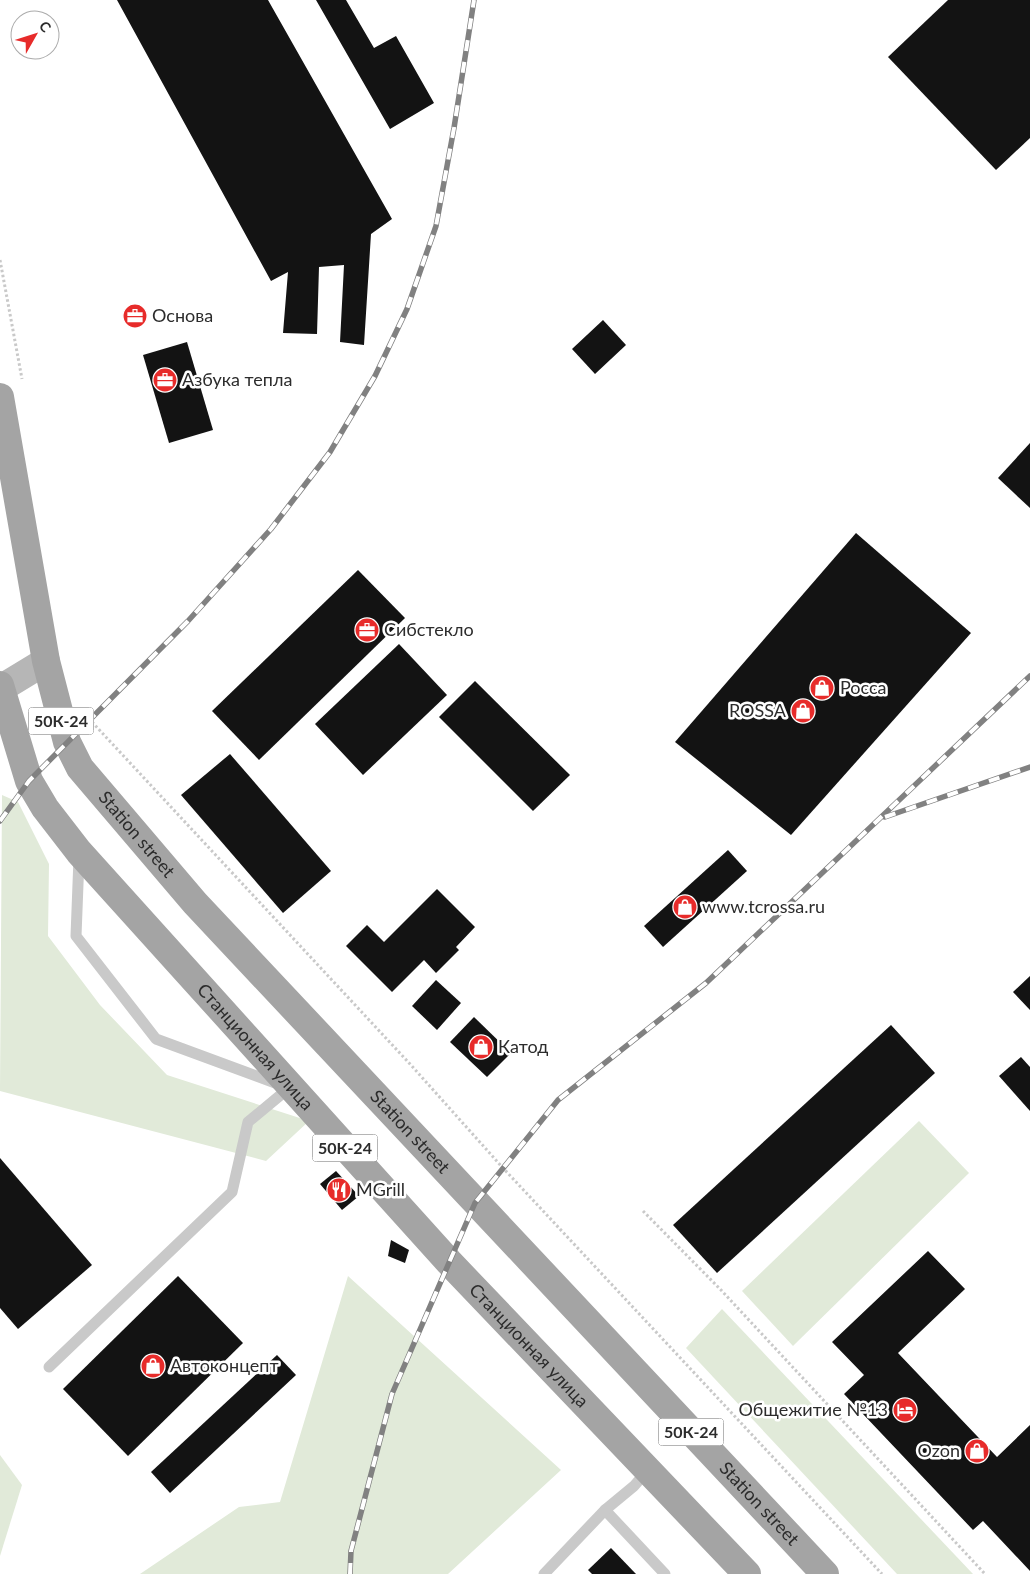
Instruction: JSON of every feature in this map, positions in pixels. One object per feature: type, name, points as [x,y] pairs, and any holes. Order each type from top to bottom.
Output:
[{"type":"main road","name":"50К-24","points":[[0,397],[46,661]]},
{"type":"main road","name":"Station street","points":[[46,661],[67,742],[87,778],[195,903],[825,1574]]},
{"type":"main road","name":"Станционная улица","points":[[0,688],[29,781],[45,808],[79,852],[289,1088],[456,1269],[746,1574]]},
{"type":"street","points":[[0,688],[46,661]]},
{"type":"lane","points":[[79,852],[76,936],[156,1039],[289,1088]]},
{"type":"lane","points":[[49,1367],[232,1192],[248,1122],[289,1088]]},
{"type":"lane","points":[[544,1574],[557,1570],[605,1510],[634,1486],[647,1471]]},
{"type":"lane","points":[[605,1510],[665,1574]]},
{"type":"path","points":[[110,744],[882,1574]]},
{"type":"path","points":[[643,1211],[721,1290],[985,1574]]},
{"type":"green space","points":[[2,795],[18,802],[49,864],[48,936],[100,1005],[167,1075],[309,1121],[266,1161],[0,1091]]},
{"type":"green space","points":[[919,1121],[969,1173],[793,1346],[742,1291]]},
{"type":"green space","points":[[348,1276],[561,1470],[448,1574],[140,1574],[239,1507],[280,1502]]},
{"type":"green space","points":[[722,1309],[973,1574],[897,1574],[686,1348]]},
{"type":"green space","points":[[0,1455],[22,1485],[0,1556]]},
{"type":"building","points":[[117,0],[268,0],[392,219],[371,234],[364,345],[340,342],[344,265],[319,267],[317,334],[283,333],[288,272],[271,281]]},
{"type":"building","points":[[316,0],[346,0],[374,48],[396,36],[434,103],[390,129]]},
{"type":"building","points":[[948,0],[1030,0],[1030,138],[996,170],[888,57]]},
{"type":"building","points":[[603,320],[626,345],[595,374],[572,349]]},
{"type":"building","points":[[187,342],[213,430],[169,443],[143,355]]},
{"type":"building","points":[[1030,443],[1030,508],[998,478]]},
{"type":"building","name":"Росса","points":[[856,533],[971,633],[791,835],[675,742]]},
{"type":"building","points":[[358,570],[405,618],[259,760],[212,711]]},
{"type":"building","points":[[399,644],[447,695],[363,775],[315,724]]},
{"type":"building","points":[[475,681],[570,775],[533,811],[439,717]]},
{"type":"building","points":[[230,754],[331,871],[283,913],[181,795]]},
{"type":"building","points":[[728,850],[747,871],[663,947],[644,926]]},
{"type":"building","points":[[437,889],[475,927],[456,947],[459,950],[436,973],[424,960],[392,992],[346,946],[367,925],[384,942]]},
{"type":"building","points":[[1030,976],[1030,1010],[1013,992]]},
{"type":"building","points":[[436,980],[461,1003],[437,1030],[412,1006]]},
{"type":"building","name":"Катод","points":[[474,1017],[511,1053],[487,1077],[450,1042]]},
{"type":"building","points":[[891,1025],[935,1073],[717,1273],[673,1225]]},
{"type":"building","points":[[1021,1057],[1030,1067],[1030,1111],[999,1076]]},
{"type":"building","points":[[0,1158],[92,1265],[18,1329],[0,1308]]},
{"type":"building","name":"MGrill","points":[[336,1171],[359,1196],[342,1210],[320,1184]]},
{"type":"building","points":[[391,1240],[409,1250],[405,1263],[388,1256]]},
{"type":"building","name":"Общежитие №13","points":[[928,1251],[965,1289],[898,1353],[997,1457],[1030,1425],[1030,1571],[983,1521],[973,1530],[844,1394],[864,1375],[832,1342]]},
{"type":"building","name":"Автоконцепт","points":[[178,1276],[243,1343],[128,1456],[63,1389]]},
{"type":"building","points":[[277,1355],[296,1375],[170,1493],[151,1472]]},
{"type":"building","points":[[611,1548],[636,1574],[592,1574],[588,1570]]},
{"type":"railway","points":[[0,821],[29,781],[188,621],[271,529],[330,452],[375,376],[407,309],[436,226],[454,128],[474,0]]},
{"type":"railway","points":[[350,1574],[351,1551],[392,1394],[475,1203],[558,1100],[706,983],[1030,676]]},
{"type":"railway","points":[[885,817],[1030,767]]},
{"type":"place","name":"Основа","points":[[135,316]]},
{"type":"place","name":"Азбука тепла","points":[[165,380]]},
{"type":"place","name":"Сибстекло","points":[[367,630]]},
{"type":"place","name":"Росса","points":[[822,688]]},
{"type":"place","name":"ROSSA","points":[[803,711]]},
{"type":"place","name":"www.tcrossa.ru","points":[[685,907]]},
{"type":"place","name":"Катод","points":[[481,1047]]},
{"type":"place","name":"MGrill","points":[[339,1190]]},
{"type":"place","name":"Автоконцепт","points":[[153,1366]]},
{"type":"place","name":"Общежитие №13","points":[[905,1410]]},
{"type":"place","name":"Ozon","points":[[977,1451]]}]
